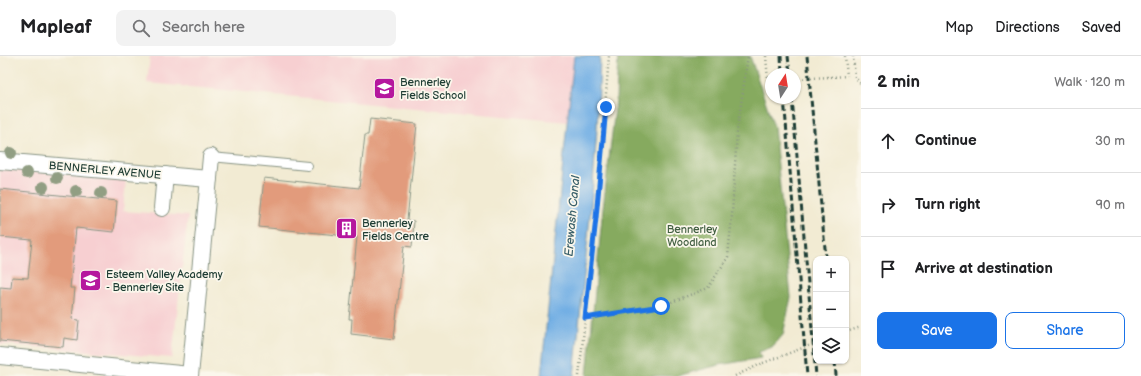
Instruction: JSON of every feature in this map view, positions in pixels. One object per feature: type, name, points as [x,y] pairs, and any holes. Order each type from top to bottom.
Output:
[{"type":"street","points":[[0,356],[190,375],[211,157]]},
{"type":"street","name":"BENNERLEY AVENUE","points":[[0,161],[209,179]]},
{"type":"street","points":[[162,208],[165,176]]},
{"type":"lane","points":[[211,157],[308,166]]},
{"type":"path","points":[[579,376],[596,218],[609,56]]},
{"type":"path","points":[[585,318],[661,306],[708,288],[728,258],[732,215],[736,131],[748,56]]},
{"type":"path","points":[[766,56],[767,68]]},
{"type":"path","points":[[801,79],[847,76],[845,56]]},
{"type":"path","points":[[853,56],[855,77],[861,84]]},
{"type":"path","points":[[849,331],[861,327]]},
{"type":"path","points":[[735,376],[763,363],[813,344]]},
{"type":"shaded area","name":"Bennerley Fields School","points":[[150,56],[574,56],[568,122],[147,83]]},
{"type":"shaded area","name":"Esteem Valley Academy - Bennerley Site","points":[[0,169],[126,179],[123,211],[188,216],[172,358],[0,344]]},
{"type":"green space","name":"Bennerley Woodland","points":[[618,56],[750,56],[774,127],[791,297],[783,335],[772,347],[759,352],[761,358],[719,365],[677,376],[587,376],[602,217],[616,100]]},
{"type":"water","name":"Erewash Canal","points":[[574,56],[600,56],[594,176],[574,376],[541,376]]},
{"type":"building","name":"Bennerley Fields Centre","points":[[370,119],[417,124],[407,220],[414,221],[412,247],[404,246],[394,339],[351,334],[352,319],[349,319],[357,237],[259,227],[264,178],[359,188],[365,135],[368,135]]},
{"type":"building","points":[[0,189],[117,201],[114,232],[76,228],[70,288],[75,288],[72,319],[79,320],[77,340],[64,338],[63,347],[0,341],[0,287],[11,288],[12,277],[28,278],[32,240],[0,237]]},
{"type":"railway","points":[[781,56],[782,68]]},
{"type":"railway","points":[[788,56],[789,68]]},
{"type":"railway","points":[[807,56],[826,256]]},
{"type":"railway","points":[[784,104],[807,376]]},
{"type":"railway","points":[[793,104],[816,376]]},
{"type":"railway","points":[[835,364],[836,376]]},
{"type":"place","name":"Bennerley Fields School","points":[[384,88]]},
{"type":"place","name":"Bennerley Fields Centre","points":[[346,229]]},
{"type":"place","name":"Esteem Valley Academy - Bennerley Site","points":[[90,280]]},
{"type":"route","points":[[606,107],[585,318],[661,306]]}]
